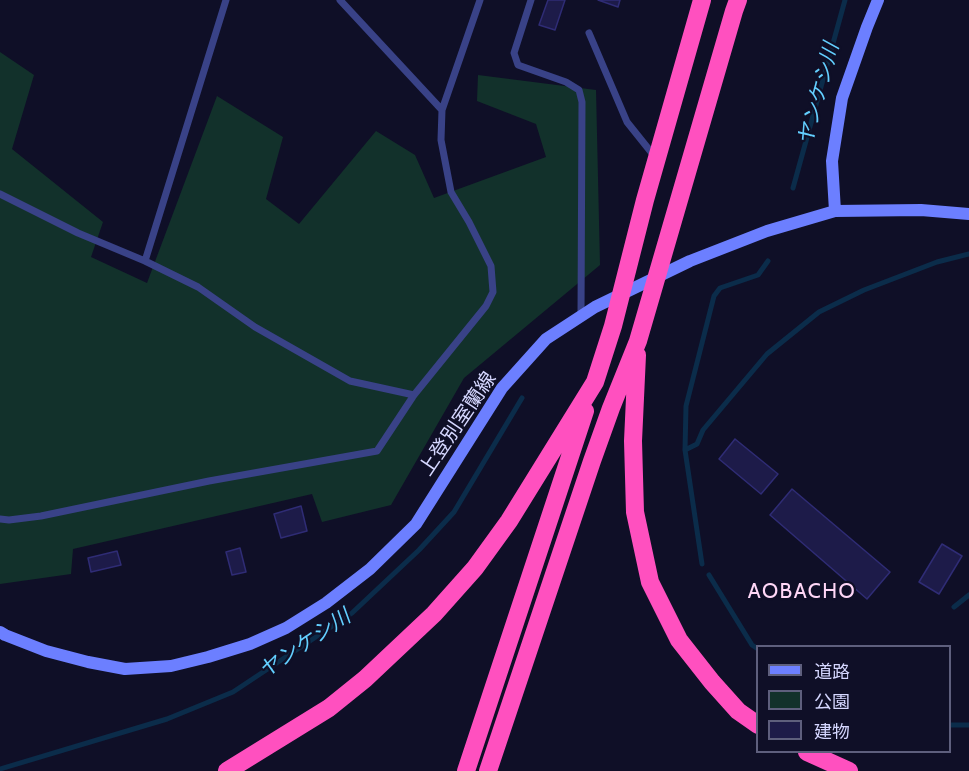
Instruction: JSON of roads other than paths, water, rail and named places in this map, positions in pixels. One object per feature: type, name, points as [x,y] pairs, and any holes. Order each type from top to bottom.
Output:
[{"type":"highway","points":[[466,771],[613,326],[645,200],[702,0]]},
{"type":"highway","points":[[488,771],[592,461],[638,341],[738,0]]},
{"type":"highway","points":[[638,341],[633,441],[636,512],[650,582],[679,640],[738,711],[756,724]]},
{"type":"highway","points":[[227,771],[329,708],[365,679],[434,614],[475,568],[509,521],[595,382]]},
{"type":"highway","points":[[809,753],[849,771]]},
{"type":"main road","points":[[835,211],[832,161],[842,98],[879,0]]},
{"type":"main road","name":"上登別室蘭線","points":[[0,632],[46,651],[125,669],[171,666],[250,644],[286,628],[326,603],[370,569],[416,524],[502,388],[546,339],[595,307],[690,261],[767,231],[835,211],[921,210],[969,214]]},
{"type":"lane","points":[[145,261],[226,0]]},
{"type":"lane","points":[[340,0],[442,110]]},
{"type":"lane","points":[[0,519],[41,516],[209,481],[377,451],[414,395],[486,306],[493,292],[491,266],[451,192],[441,141],[442,110],[480,0]]},
{"type":"lane","points":[[531,0],[514,52],[518,65],[566,82],[579,90],[582,102],[581,316]]},
{"type":"lane","points":[[589,33],[627,122],[657,159]]},
{"type":"lane","points":[[0,194],[198,287],[255,327],[350,381],[414,395]]},
{"type":"waterway","name":"ヤンケシ川","points":[[793,188],[845,0]]},
{"type":"waterway","points":[[685,450],[697,444],[703,430],[767,354],[819,312],[864,290],[937,262],[969,254]]},
{"type":"waterway","points":[[702,564],[685,450],[686,406],[714,296],[720,288],[758,275],[768,261]]},
{"type":"waterway","name":"ヤンケシ川","points":[[0,769],[167,719],[233,692],[352,613],[419,550],[454,512],[522,398]]},
{"type":"waterway","points":[[709,575],[752,645],[756,648]]},
{"type":"waterway","points":[[954,607],[969,595]]},
{"type":"waterway","points":[[951,725],[969,725]]},
{"type":"district","name":"AOBACHO","points":[[802,592]]}]
